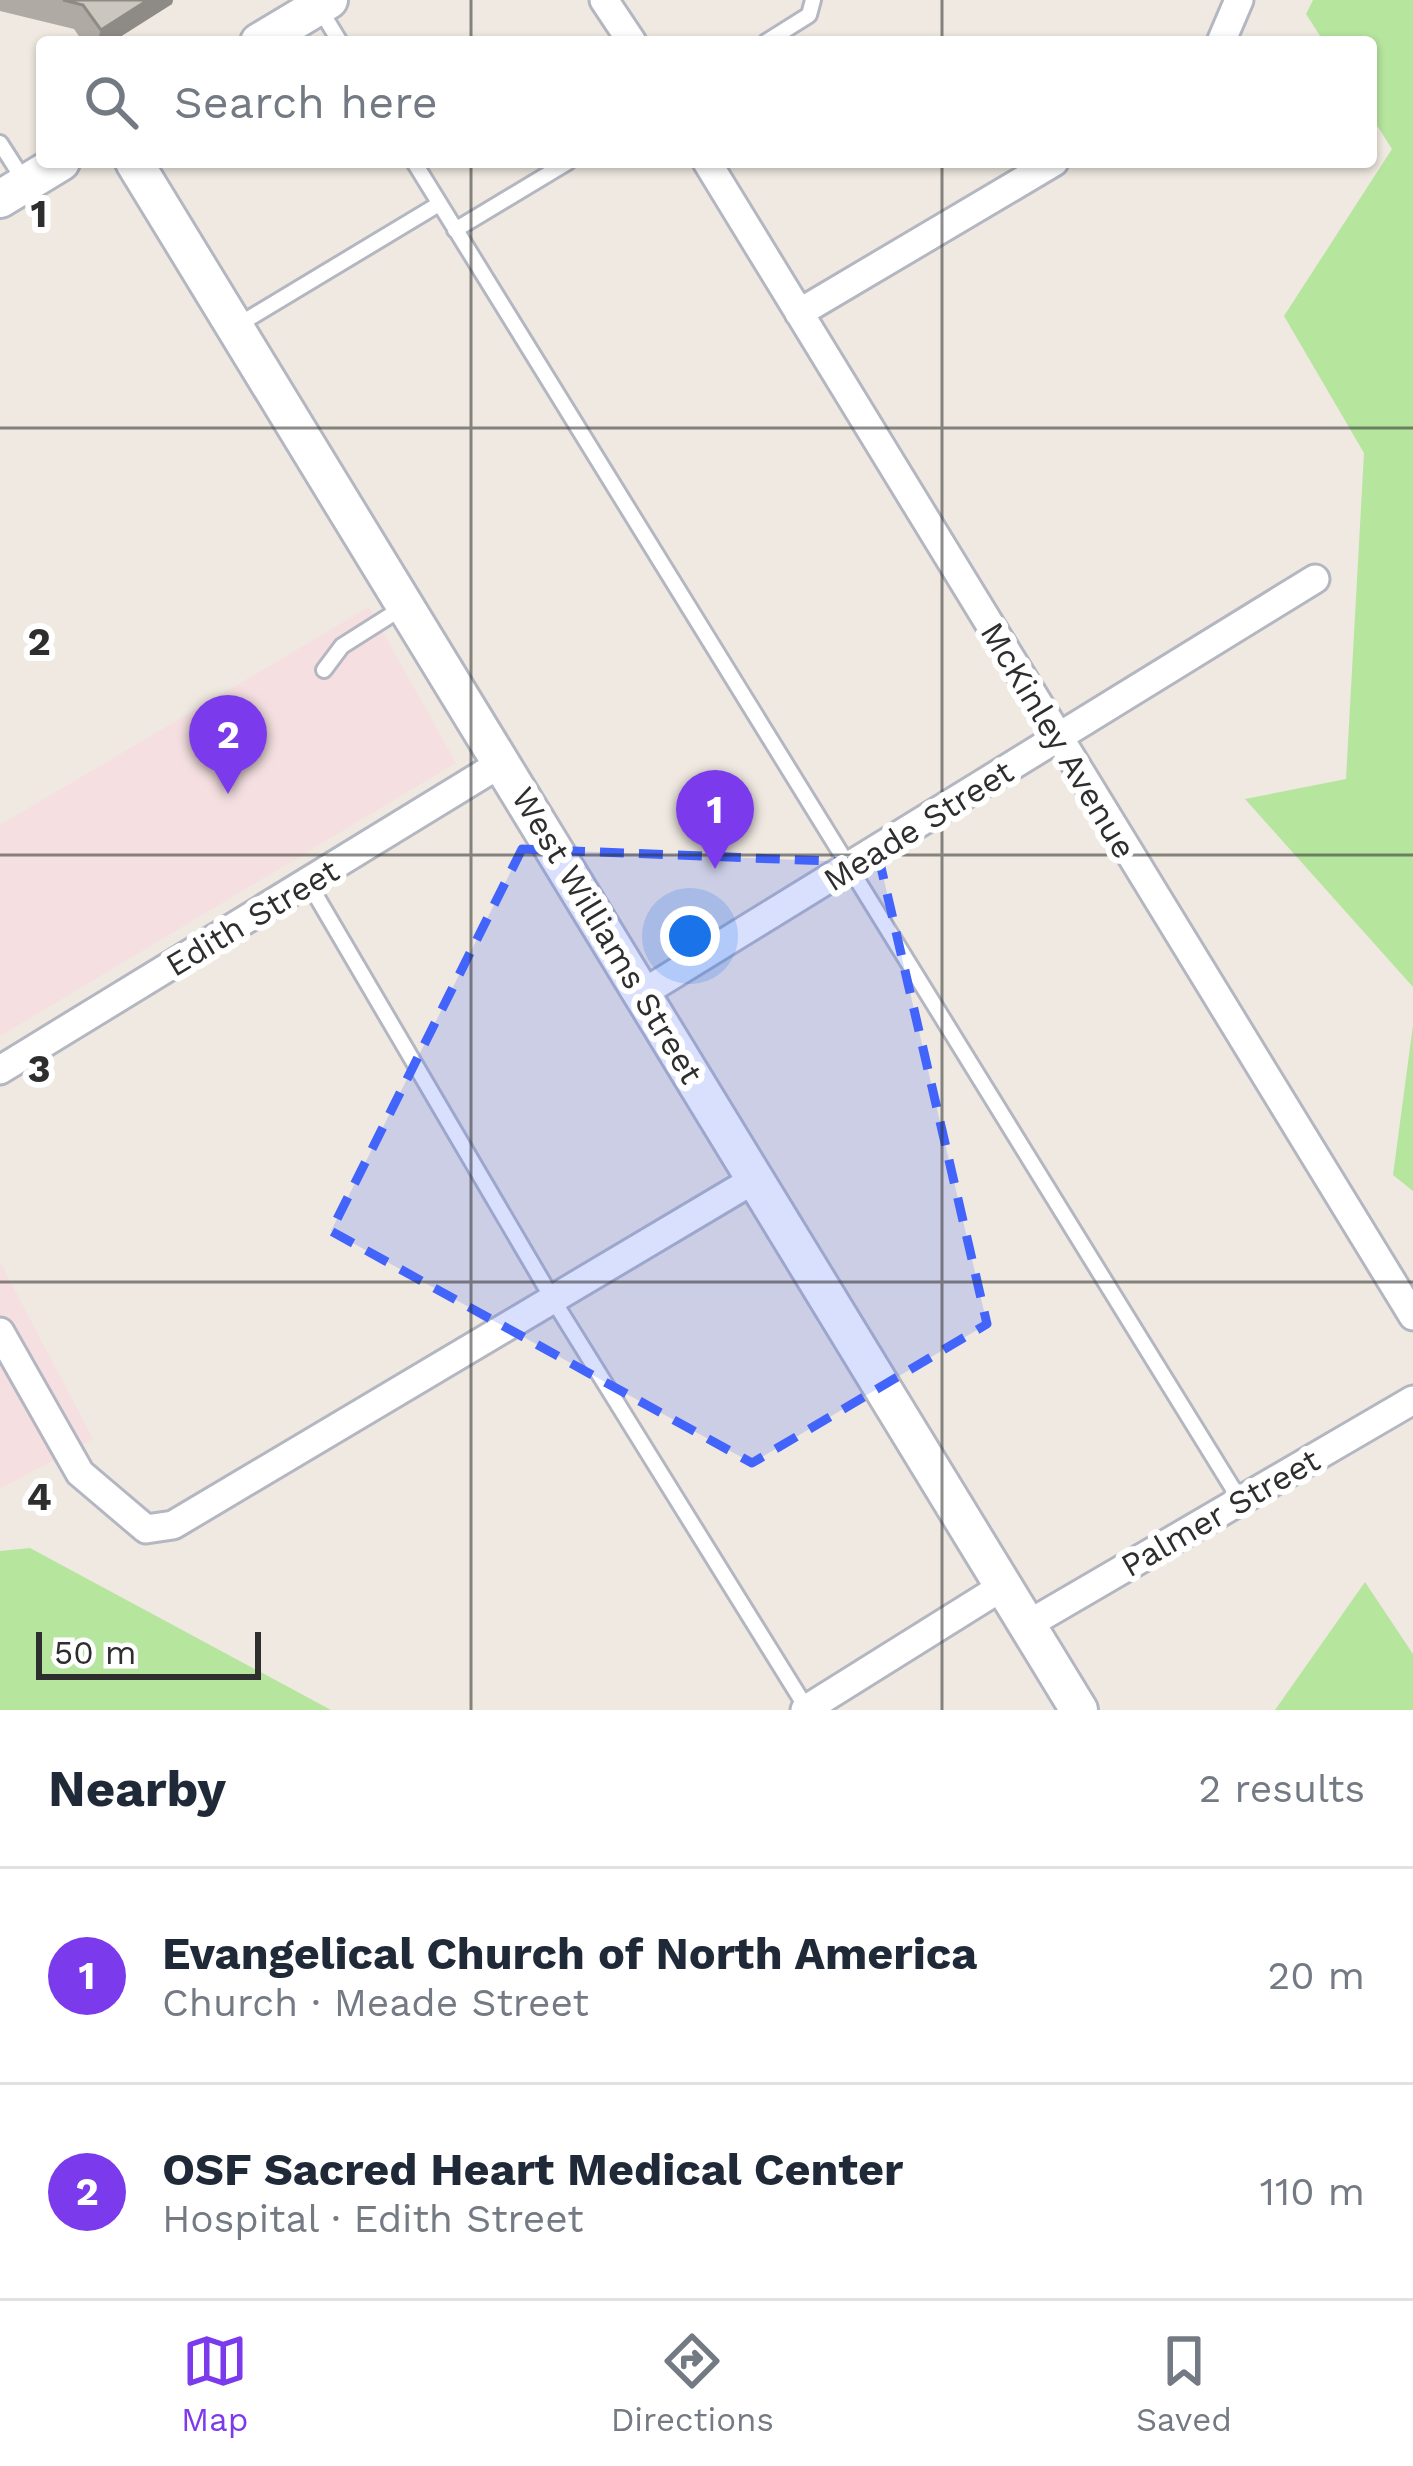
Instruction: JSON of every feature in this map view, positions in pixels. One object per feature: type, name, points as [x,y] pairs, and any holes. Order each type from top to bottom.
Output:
[{"type":"street","points":[[604,0],[628,36]]},
{"type":"street","points":[[1224,36],[1239,0]]},
{"type":"street","points":[[269,36],[323,3]]},
{"type":"street","points":[[13,191],[51,168]]},
{"type":"street","name":"West Williams Street","points":[[138,168],[1078,1710]]},
{"type":"street","name":"McKinley Avenue","points":[[711,168],[1413,1316]]},
{"type":"street","points":[[799,313],[1044,168]]},
{"type":"street","name":"Meade Street","points":[[643,993],[1315,579]]},
{"type":"street","name":"Edith Street","points":[[0,1070],[503,762]]},
{"type":"street","points":[[0,1333],[80,1473],[146,1528],[173,1526],[556,1303],[755,1179]]},
{"type":"street","name":"Palmer Street","points":[[1027,1625],[1413,1400]]},
{"type":"street","points":[[806,1709],[1005,1585]]},
{"type":"lane","points":[[775,36],[814,11],[814,0]]},
{"type":"lane","points":[[323,3],[337,36]]},
{"type":"lane","points":[[0,143],[13,191]]},
{"type":"lane","points":[[417,168],[1240,1501]]},
{"type":"lane","points":[[455,230],[558,168]]},
{"type":"lane","points":[[236,327],[439,204]]},
{"type":"lane","points":[[324,670],[342,646],[406,605]]},
{"type":"lane","points":[[308,883],[556,1303],[806,1709]]},
{"type":"highlighted area","points":[[522,849],[880,863],[987,1324],[752,1463],[331,1231]]},
{"type":"shaded area","points":[[369,607],[456,763],[0,1036],[0,825]]},
{"type":"shaded area","points":[[0,1262],[93,1439],[0,1489]]},
{"type":"green space","points":[[1313,0],[1413,0],[1413,987],[1245,799],[1346,779],[1364,453],[1284,316],[1392,149],[1377,125],[1377,36],[1320,36],[1306,14]]},
{"type":"green space","points":[[1413,1025],[1413,1191],[1393,1175]]},
{"type":"green space","points":[[30,1548],[331,1710],[0,1710],[0,1551]]},
{"type":"green space","points":[[1365,1582],[1413,1654],[1413,1710],[1275,1710]]},
{"type":"building","points":[[63,0],[148,0],[101,30],[83,5]]},
{"type":"place","name":"OSF Sacred Heart Medical Center","points":[[228,794]]},
{"type":"place","name":"Evangelical Church of North America","points":[[715,869]]}]
